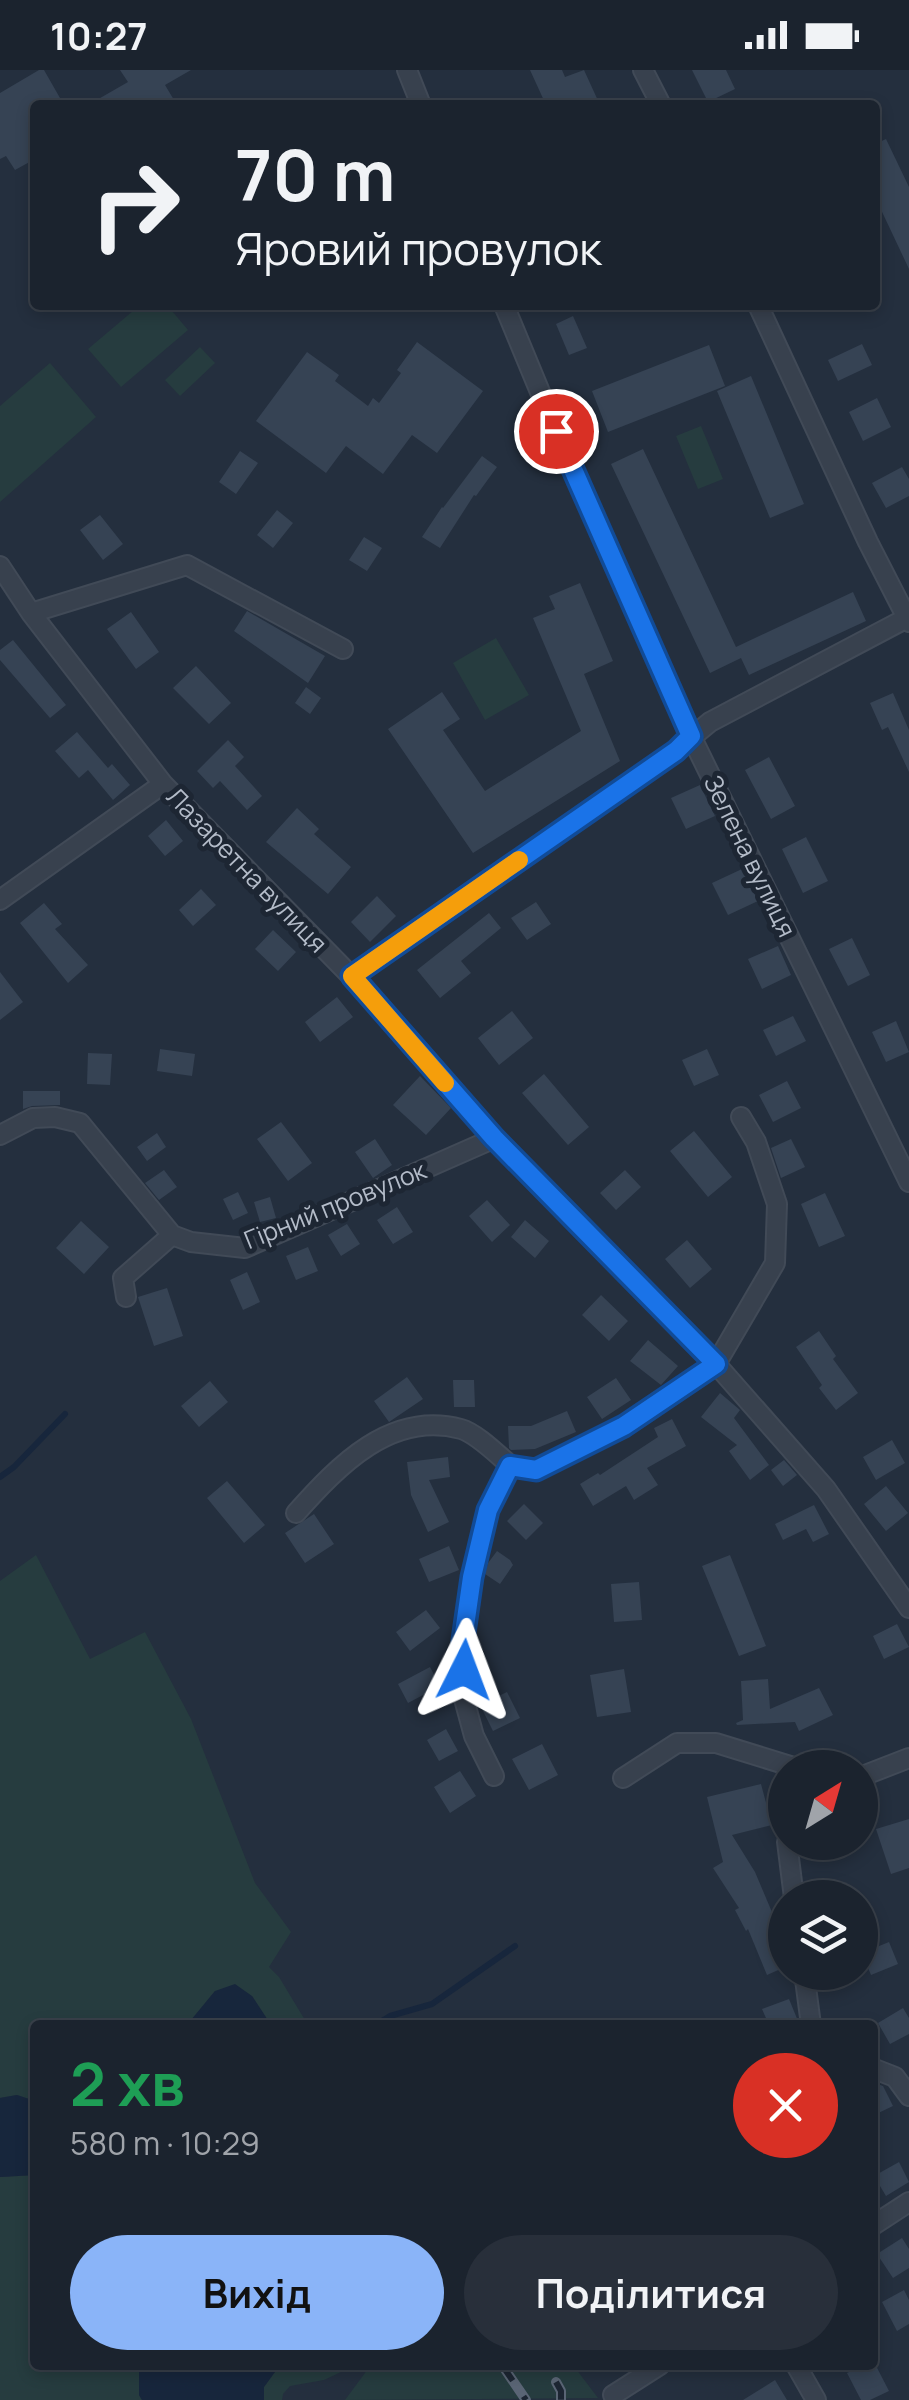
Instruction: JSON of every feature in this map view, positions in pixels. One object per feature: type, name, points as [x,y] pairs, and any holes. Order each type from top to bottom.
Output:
[{"type":"street","points":[[408,70],[419,100]]},
{"type":"street","points":[[644,70],[659,100]]},
{"type":"street","name":"Зелена вулиця","points":[[506,310],[691,736],[909,1182]]},
{"type":"street","points":[[352,976],[676,751],[710,722],[908,620],[760,310]]},
{"type":"street","name":"Лазаретна вулиця","points":[[0,566],[31,613],[163,784],[352,976],[494,1138],[716,1364],[826,1490],[909,1608]]},
{"type":"street","points":[[31,613],[187,566],[343,649]]},
{"type":"street","points":[[0,900],[163,784]]},
{"type":"street","points":[[296,1512],[334,1471],[378,1438],[426,1425],[464,1429],[510,1466],[536,1470],[637,1418],[716,1364],[775,1264],[777,1204],[756,1142],[741,1116]]},
{"type":"street","points":[[0,1135],[33,1118],[55,1117],[80,1123],[172,1235],[123,1278],[126,1297]]},
{"type":"street","name":"Гірний провулок","points":[[172,1235],[191,1242],[245,1248],[494,1138]]},
{"type":"street","points":[[494,1776],[474,1736],[464,1699],[463,1640],[472,1577],[488,1510],[510,1466]]},
{"type":"street","points":[[623,1778],[677,1743],[716,1743],[768,1759]]},
{"type":"street","points":[[878,1771],[909,1758]]},
{"type":"street","points":[[806,1990],[810,2020]]},
{"type":"street","points":[[878,2070],[895,2077],[909,2096]]},
{"type":"street","points":[[878,2222],[909,2202]]},
{"type":"street","points":[[613,2395],[652,2370]]},
{"type":"street","points":[[799,2370],[816,2400]]},
{"type":"green space","points":[[134,310],[171,310],[188,330],[121,387],[88,349]]},
{"type":"green space","points":[[200,347],[215,363],[180,396],[165,380]]},
{"type":"green space","points":[[50,363],[96,417],[0,502],[0,406]]},
{"type":"green space","points":[[701,426],[723,479],[698,489],[676,436]]},
{"type":"green space","points":[[496,638],[529,695],[485,720],[453,663]]},
{"type":"green space","points":[[36,1555],[90,1659],[145,1632],[191,1719],[255,1883],[291,1932],[269,1967],[305,2020],[268,2020],[252,1996],[215,1991],[191,2020],[30,2020],[30,2099],[17,2095],[0,2098],[0,1581]]},
{"type":"green space","points":[[30,2175],[30,2370],[139,2370],[142,2400],[0,2400],[0,2177]]},
{"type":"green space","points":[[276,2370],[344,2370],[324,2380],[290,2386],[282,2400],[264,2400],[264,2387]]},
{"type":"green space","points":[[577,2370],[598,2398],[345,2400],[365,2373]]},
{"type":"water","points":[[235,1984],[252,1996],[268,2020],[191,2020],[215,1991]]},
{"type":"water","points":[[17,2095],[30,2099],[30,2175],[0,2177],[0,2098]]},
{"type":"water","points":[[139,2370],[276,2370],[264,2387],[264,2400],[142,2400]]},
{"type":"building","points":[[44,70],[61,100],[30,100],[30,162],[15,170],[6,156],[0,159],[0,93]]},
{"type":"building","points":[[120,70],[191,70],[165,85],[174,100],[97,100],[128,82]]},
{"type":"building","points":[[530,70],[562,70],[565,77],[584,70],[598,100],[544,100]]},
{"type":"building","points":[[692,70],[726,70],[735,89],[707,100]]},
{"type":"building","points":[[886,139],[909,187],[909,269],[880,208],[880,142]]},
{"type":"building","points":[[573,316],[587,348],[569,355],[556,324]]},
{"type":"building","points":[[417,342],[483,391],[437,453],[412,435],[383,474],[346,446],[326,473],[256,421],[307,352],[339,375],[335,381],[368,406],[373,398],[379,403]]},
{"type":"building","points":[[862,344],[872,365],[838,381],[828,360]]},
{"type":"building","points":[[709,345],[725,386],[608,432],[592,391]]},
{"type":"building","points":[[751,376],[804,504],[770,518],[717,391]]},
{"type":"building","points":[[877,398],[891,427],[863,441],[849,412]]},
{"type":"building","points":[[643,449],[736,647],[853,592],[866,621],[749,675],[741,658],[710,673],[611,464]]},
{"type":"building","points":[[240,451],[258,463],[236,494],[219,482]]},
{"type":"building","points":[[482,456],[497,467],[440,548],[422,537]]},
{"type":"building","points":[[902,467],[909,479],[909,496],[886,508],[872,483]]},
{"type":"building","points":[[277,510],[293,523],[273,548],[257,535]]},
{"type":"building","points":[[100,515],[123,544],[103,560],[80,530]]},
{"type":"building","points":[[364,537],[382,548],[367,571],[349,560]]},
{"type":"building","points":[[580,583],[613,661],[584,674],[620,761],[473,853],[388,729],[442,692],[460,719],[443,730],[485,791],[581,731],[533,618],[555,609],[549,596]]},
{"type":"building","points":[[247,611],[325,656],[308,683],[234,631]]},
{"type":"building","points":[[131,612],[159,652],[136,669],[107,629]]},
{"type":"building","points":[[13,640],[66,705],[50,718],[0,660],[0,650]]},
{"type":"building","points":[[196,666],[231,703],[209,724],[173,688]]},
{"type":"building","points":[[306,687],[321,698],[310,714],[295,703]]},
{"type":"building","points":[[893,693],[909,730],[909,772],[888,727],[882,730],[870,703]]},
{"type":"building","points":[[77,732],[108,768],[112,764],[130,785],[113,800],[88,770],[79,778],[55,751]]},
{"type":"building","points":[[228,740],[244,757],[235,766],[262,796],[247,810],[220,781],[213,788],[197,771]]},
{"type":"building","points":[[769,757],[795,806],[771,819],[745,770]]},
{"type":"building","points":[[700,785],[715,816],[686,829],[671,798]]},
{"type":"building","points":[[297,808],[319,829],[314,834],[351,867],[328,894],[266,842]]},
{"type":"building","points":[[166,820],[183,841],[165,856],[148,836]]},
{"type":"building","points":[[806,837],[828,881],[803,893],[782,849]]},
{"type":"building","points":[[742,869],[758,901],[728,915],[712,883]]},
{"type":"building","points":[[201,889],[216,905],[193,926],[179,910]]},
{"type":"building","points":[[377,896],[396,916],[370,942],[351,922]]},
{"type":"building","points":[[536,902],[551,924],[527,940],[511,918]]},
{"type":"building","points":[[44,903],[62,924],[55,929],[88,965],[68,983],[20,923]]},
{"type":"building","points":[[489,913],[501,928],[461,961],[471,973],[440,998],[417,970]]},
{"type":"building","points":[[273,930],[296,952],[278,971],[255,949]]},
{"type":"building","points":[[852,938],[870,975],[848,986],[829,949]]},
{"type":"building","points":[[778,946],[791,975],[762,989],[748,959]]},
{"type":"building","points":[[0,972],[23,1002],[0,1020]]},
{"type":"building","points":[[337,997],[353,1017],[320,1042],[305,1022]]},
{"type":"building","points":[[512,1011],[533,1038],[499,1065],[478,1038]]},
{"type":"building","points":[[793,1016],[806,1041],[776,1056],[763,1030]]},
{"type":"building","points":[[896,1021],[909,1052],[886,1062],[872,1032]]},
{"type":"building","points":[[160,1049],[195,1054],[192,1076],[157,1071]]},
{"type":"building","points":[[707,1049],[719,1075],[694,1086],[682,1060]]},
{"type":"building","points":[[88,1053],[112,1054],[110,1085],[87,1084]]},
{"type":"building","points":[[544,1074],[589,1127],[568,1145],[522,1093]]},
{"type":"building","points":[[420,1076],[451,1108],[426,1135],[393,1105]]},
{"type":"building","points":[[787,1081],[801,1108],[773,1122],[759,1095]]},
{"type":"building","points":[[23,1091],[60,1091],[60,1105],[23,1109]]},
{"type":"building","points":[[281,1122],[312,1163],[288,1181],[257,1139]]},
{"type":"building","points":[[694,1131],[732,1177],[708,1197],[670,1151]]},
{"type":"building","points":[[157,1133],[166,1147],[147,1161],[137,1147]]},
{"type":"building","points":[[375,1139],[392,1165],[373,1178],[355,1152]]},
{"type":"building","points":[[791,1139],[805,1167],[781,1178],[771,1148]]},
{"type":"building","points":[[164,1170],[177,1187],[159,1200],[145,1183]]},
{"type":"building","points":[[625,1170],[641,1187],[616,1210],[600,1193]]},
{"type":"building","points":[[238,1192],[248,1213],[233,1220],[223,1199]]},
{"type":"building","points":[[825,1193],[845,1236],[819,1247],[801,1204]]},
{"type":"building","points":[[270,1197],[276,1218],[260,1222],[254,1202]]},
{"type":"building","points":[[487,1200],[510,1225],[492,1242],[469,1216]]},
{"type":"building","points":[[397,1207],[413,1232],[393,1244],[377,1220]]},
{"type":"building","points":[[525,1220],[549,1241],[535,1258],[511,1237]]},
{"type":"building","points":[[81,1221],[109,1247],[84,1274],[56,1248]]},
{"type":"building","points":[[347,1224],[360,1244],[341,1256],[328,1235]]},
{"type":"building","points":[[687,1240],[712,1269],[690,1288],[665,1259]]},
{"type":"building","points":[[308,1247],[318,1271],[296,1280],[286,1256]]},
{"type":"building","points":[[247,1272],[260,1302],[243,1310],[230,1280]]},
{"type":"building","points":[[167,1288],[183,1336],[154,1346],[138,1297]]},
{"type":"building","points":[[601,1295],[628,1321],[609,1341],[582,1315]]},
{"type":"building","points":[[819,1331],[836,1356],[833,1359],[858,1393],[836,1410],[796,1347]]},
{"type":"building","points":[[648,1340],[678,1366],[661,1385],[630,1361]]},
{"type":"building","points":[[407,1377],[423,1399],[389,1422],[374,1401]]},
{"type":"building","points":[[616,1378],[631,1400],[602,1419],[587,1397]]},
{"type":"building","points":[[453,1380],[474,1380],[475,1407],[454,1407]]},
{"type":"building","points":[[210,1381],[228,1402],[199,1427],[181,1406]]},
{"type":"building","points":[[720,1393],[740,1410],[734,1418],[769,1465],[750,1480],[729,1451],[737,1445],[701,1417]]},
{"type":"building","points":[[567,1411],[576,1432],[535,1449],[509,1448],[508,1426],[531,1426]]},
{"type":"building","points":[[672,1419],[686,1446],[647,1468],[658,1485],[634,1500],[626,1486],[593,1506],[580,1484],[658,1437],[654,1428]]},
{"type":"building","points":[[892,1440],[905,1463],[876,1480],[863,1457]]},
{"type":"building","points":[[448,1457],[450,1477],[429,1480],[449,1522],[428,1532],[411,1495],[407,1462]]},
{"type":"building","points":[[784,1460],[797,1475],[783,1486],[771,1470]]},
{"type":"building","points":[[227,1481],[265,1525],[244,1543],[207,1498]]},
{"type":"building","points":[[886,1486],[908,1513],[886,1531],[864,1504]]},
{"type":"building","points":[[524,1504],[543,1523],[526,1540],[507,1521]]},
{"type":"building","points":[[814,1505],[829,1534],[813,1542],[806,1529],[783,1540],[775,1524]]},
{"type":"building","points":[[314,1514],[334,1544],[305,1563],[285,1533]]},
{"type":"building","points":[[449,1546],[459,1570],[429,1582],[419,1559]]},
{"type":"building","points":[[497,1551],[513,1565],[500,1584],[485,1574]]},
{"type":"building","points":[[730,1555],[766,1646],[739,1656],[702,1566]]},
{"type":"building","points":[[639,1582],[642,1620],[614,1622],[611,1584]]},
{"type":"building","points":[[426,1610],[440,1628],[410,1651],[396,1632]]},
{"type":"building","points":[[897,1624],[909,1647],[884,1659],[873,1636]]},
{"type":"building","points":[[430,1667],[440,1686],[408,1703],[398,1684]]},
{"type":"building","points":[[624,1669],[631,1712],[597,1717],[590,1675]]},
{"type":"building","points":[[768,1679],[770,1709],[819,1688],[833,1715],[799,1731],[795,1722],[737,1725],[743,1720],[741,1681]]},
{"type":"building","points":[[507,1692],[520,1718],[493,1731],[480,1705]]},
{"type":"building","points":[[446,1729],[458,1751],[439,1761],[427,1740]]},
{"type":"building","points":[[542,1744],[558,1775],[529,1790],[512,1759]]},
{"type":"building","points":[[460,1771],[476,1796],[450,1813],[434,1787]]},
{"type":"building","points":[[761,1784],[768,1826],[732,1835],[768,1903],[767,1975],[748,1929],[735,1910],[739,1908],[713,1868],[723,1862],[707,1797]]},
{"type":"building","points":[[909,1819],[909,1868],[891,1874],[878,1828]]},
{"type":"building","points":[[889,1942],[898,1964],[878,1972],[878,1946]]},
{"type":"building","points":[[789,1999],[798,2020],[767,2020],[762,2009]]},
{"type":"building","points":[[903,2008],[909,2018],[909,2034],[890,2044],[878,2023]]},
{"type":"building","points":[[878,2084],[883,2086],[893,2106],[878,2113]]},
{"type":"building","points":[[899,2162],[909,2182],[886,2196],[878,2183],[878,2174]]},
{"type":"building","points":[[902,2238],[909,2249],[909,2268],[893,2278],[878,2253]]},
{"type":"building","points":[[904,2290],[909,2300],[909,2324],[897,2331],[882,2302]]},
{"type":"building","points":[[878,2370],[889,2391],[861,2400],[847,2373]]},
{"type":"building","points":[[775,2380],[787,2400],[743,2400]]},
{"type":"waterway","points":[[0,1477],[65,1414]]},
{"type":"waterway","points":[[383,2020],[432,2004],[515,1946]]},
{"type":"railway","points":[[505,2370],[526,2400]]},
{"type":"railway","points":[[556,2382],[561,2400]]},
{"type":"slow traffic","points":[[445,1083],[352,976],[519,860]]},
{"type":"route","points":[[464,1670],[463,1640],[472,1577],[488,1510],[510,1466],[536,1470],[624,1426],[716,1364],[494,1138],[352,976],[676,751],[691,736],[556,431]]}]
